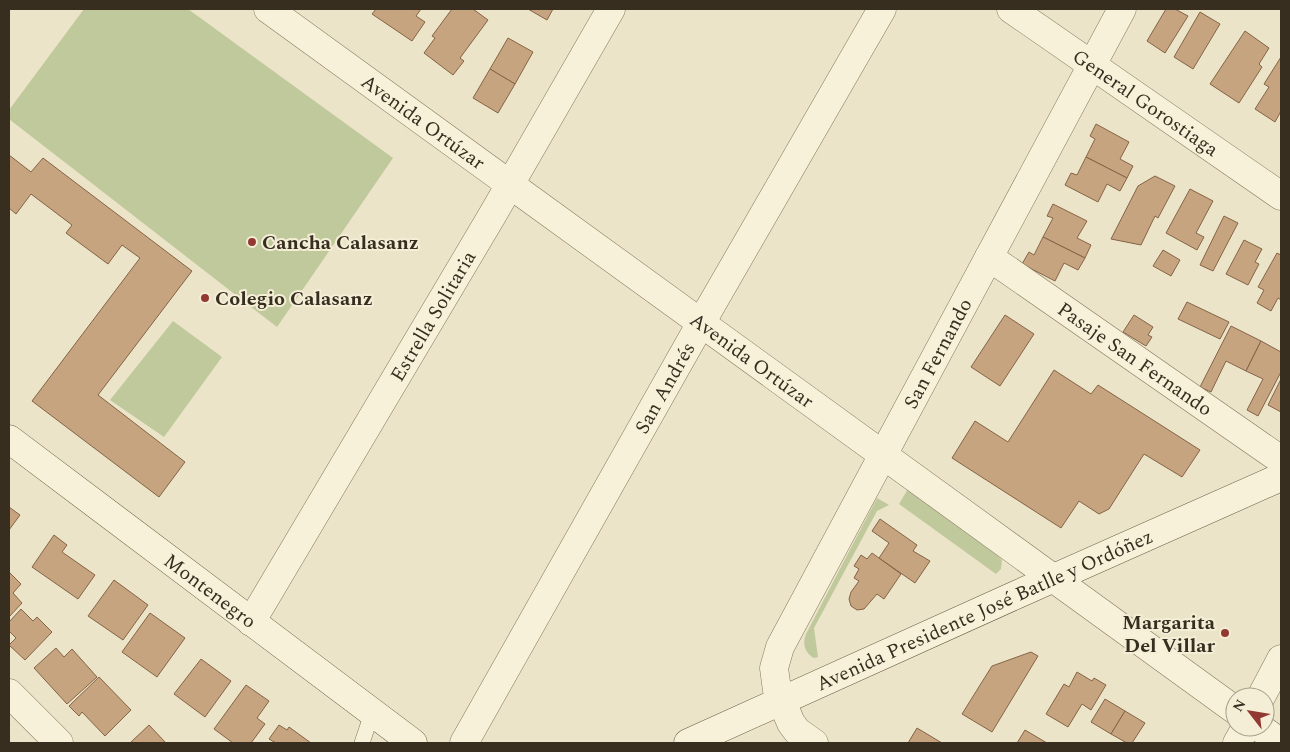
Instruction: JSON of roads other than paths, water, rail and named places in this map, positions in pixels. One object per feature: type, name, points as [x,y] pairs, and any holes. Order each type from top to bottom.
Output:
[{"type":"street","name":"Avenida Ortúzar","points":[[268,9],[1225,703]]},
{"type":"street","name":"Estrella Solitaria","points":[[252,622],[611,9]]},
{"type":"street","name":"San Andrés","points":[[464,743],[701,323],[882,9]]},
{"type":"street","name":"General Gorostiaga","points":[[1011,9],[1281,196]]},
{"type":"street","name":"San Fernando","points":[[814,743],[797,731],[781,702],[774,673],[776,657],[780,647],[1122,9]]},
{"type":"street","name":"Pasaje San Fernando","points":[[989,257],[1281,460]]},
{"type":"street","name":"Montenegro","points":[[9,439],[413,743]]},
{"type":"street","name":"Avenida Presidente José Batlle y Ordóñez","points":[[688,743],[1281,477]]},
{"type":"street","points":[[1266,687],[1281,659]]},
{"type":"street","points":[[9,693],[59,743]]},
{"type":"lane","points":[[362,743],[372,713]]},
{"type":"place","name":"Cancha Calasanz","points":[[252,242]]},
{"type":"place","name":"Colegio Calasanz","points":[[205,298]]},
{"type":"place","name":"Margarita Del Villar","points":[[1225,633]]}]
